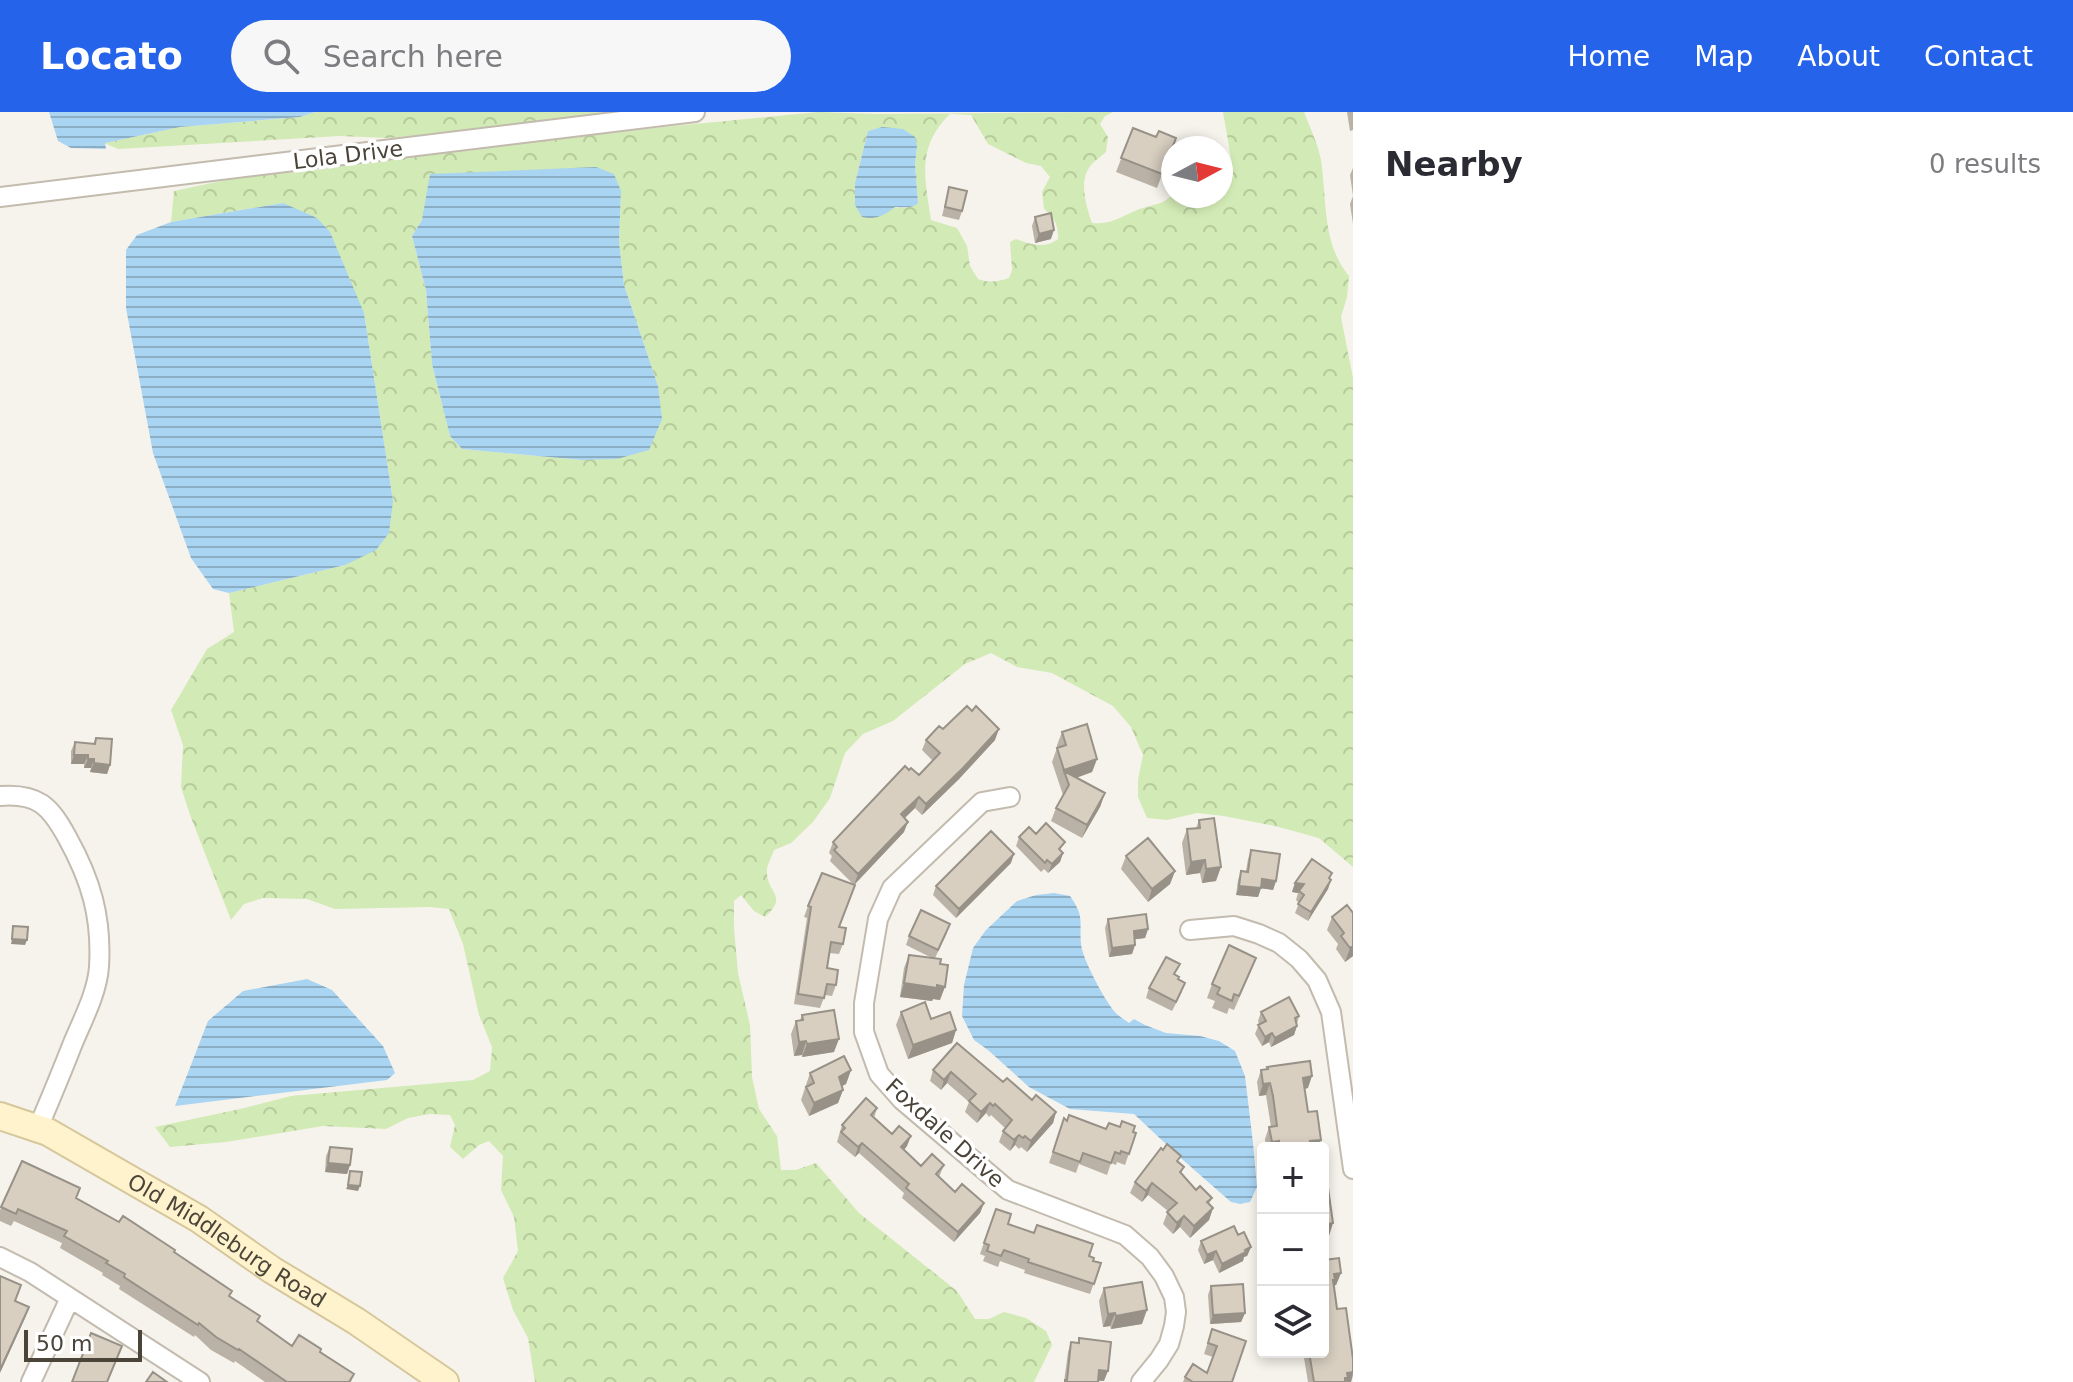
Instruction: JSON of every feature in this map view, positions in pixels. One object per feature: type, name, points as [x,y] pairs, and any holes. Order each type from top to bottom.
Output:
[{"type":"main road","name":"Old Middleburg Road","points":[[0,1116],[48,1132],[199,1219],[445,1382]]},
{"type":"street","name":"Lola Drive","points":[[0,197],[695,112]]},
{"type":"street","points":[[0,796],[25,796],[44,803],[82,864],[95,900],[99,969],[90,1002],[38,1128]]},
{"type":"street","name":"Foxdale Drive","points":[[1010,797],[982,802],[892,888],[878,919],[864,1003],[864,1032],[879,1074],[902,1100],[1008,1190],[1125,1235],[1150,1257],[1174,1297],[1176,1312],[1169,1344],[1141,1382]]},
{"type":"street","points":[[1190,930],[1234,926],[1259,934],[1279,943],[1299,959],[1317,980],[1331,1012],[1353,1169]]},
{"type":"street","points":[[0,1257],[30,1272],[200,1382]]},
{"type":"street","points":[[31,1382],[70,1298]]},
{"type":"green space","points":[[315,112],[642,112],[390,138],[340,136],[118,149],[104,143],[180,127],[300,117]]},
{"type":"green space","points":[[818,112],[1113,112],[1105,116],[1100,124],[1108,137],[1106,152],[1091,165],[1085,178],[1087,209],[1092,223],[1100,223],[1161,202],[1161,208],[1233,208],[1233,136],[1227,136],[1223,112],[1304,112],[1321,160],[1330,236],[1340,263],[1349,276],[1341,317],[1353,378],[1353,867],[1319,838],[1275,826],[1197,813],[1167,820],[1147,818],[1138,797],[1143,755],[1131,727],[1113,706],[1052,673],[1017,667],[991,653],[965,664],[893,721],[863,734],[845,753],[830,798],[813,822],[791,843],[774,850],[767,877],[776,903],[765,917],[754,911],[741,895],[734,901],[738,973],[750,1025],[752,1077],[759,1109],[777,1136],[781,1170],[796,1170],[816,1163],[859,1213],[957,1291],[975,1319],[989,1319],[1004,1312],[1026,1318],[1046,1331],[1052,1345],[1034,1382],[535,1382],[528,1338],[513,1310],[503,1278],[518,1251],[514,1217],[501,1190],[503,1156],[489,1141],[479,1145],[463,1159],[450,1147],[455,1125],[450,1115],[430,1114],[408,1118],[386,1129],[323,1126],[226,1142],[170,1147],[155,1127],[291,1096],[473,1080],[490,1071],[492,1047],[479,1015],[463,944],[449,909],[335,909],[307,899],[263,898],[244,904],[231,920],[181,787],[183,745],[171,710],[207,649],[234,632],[229,593],[345,565],[393,501],[364,313],[283,203],[171,222],[174,191],[235,178],[434,153]],"holes":[[[950,114],[971,115],[988,144],[1026,163],[1041,166],[1050,177],[1042,192],[1044,209],[1055,222],[1058,239],[1043,245],[1016,239],[1010,242],[1012,270],[1009,278],[994,282],[978,279],[970,266],[967,246],[957,228],[931,220],[925,177],[927,151],[939,126]],[[882,127],[917,146],[918,203],[906,208],[855,205],[855,183],[868,131]],[[621,191],[619,242],[624,285],[658,386],[582,460],[462,449],[450,436],[432,364],[426,290],[412,236],[422,220]]]},
{"type":"water","points":[[49,112],[315,112],[300,117],[180,127],[105,143],[106,149],[71,148],[58,141]]},
{"type":"water","points":[[882,127],[903,129],[915,137],[918,203],[910,207],[895,207],[883,215],[867,218],[862,217],[855,205],[855,183],[868,131]]},
{"type":"water","points":[[596,167],[614,174],[621,191],[619,242],[624,285],[658,386],[662,419],[649,450],[617,459],[582,460],[462,449],[450,436],[432,364],[426,290],[412,236],[422,220],[430,174]]},
{"type":"water","points":[[283,203],[317,218],[330,232],[364,313],[393,501],[389,533],[376,550],[345,565],[229,593],[213,589],[191,558],[153,453],[126,308],[126,250],[137,235],[171,222]]},
{"type":"water","points":[[1054,893],[1070,896],[1075,903],[1080,914],[1085,959],[1099,988],[1117,1014],[1129,1023],[1134,1019],[1166,1033],[1219,1041],[1235,1051],[1245,1076],[1253,1143],[1257,1187],[1250,1202],[1231,1202],[1134,1114],[1070,1109],[1029,1087],[974,1040],[962,1016],[964,985],[973,948],[986,930],[1017,901]]},
{"type":"water","points":[[307,979],[332,990],[383,1046],[395,1073],[387,1080],[175,1106],[208,1021],[243,991]]},
{"type":"building","points":[[1133,128],[1156,137],[1159,131],[1171,136],[1161,136],[1161,174],[1121,158]]},
{"type":"building","points":[[949,187],[967,191],[962,211],[945,207]]},
{"type":"building","points":[[1051,213],[1054,230],[1039,234],[1035,217]]},
{"type":"building","points":[[967,706],[972,711],[976,706],[999,729],[926,804],[919,797],[901,814],[908,822],[858,874],[834,850],[837,847],[833,842],[905,766],[919,775],[940,753],[926,740],[939,726],[943,729]]},
{"type":"building","points":[[1087,724],[1097,759],[1064,770],[1057,748],[1066,745],[1062,732]]},
{"type":"building","points":[[96,738],[112,739],[110,765],[94,763],[88,755],[74,755],[75,742],[95,744]]},
{"type":"building","points":[[1064,771],[1105,793],[1087,825],[1056,808],[1069,785]]},
{"type":"building","points":[[1214,818],[1221,867],[1206,869],[1205,860],[1191,862],[1187,829],[1200,828],[1199,820]]},
{"type":"building","points":[[1046,823],[1065,842],[1059,849],[1063,853],[1052,864],[1047,860],[1045,863],[1019,837],[1029,827],[1036,834]]},
{"type":"building","points":[[991,831],[1014,854],[959,909],[936,886]]},
{"type":"building","points":[[1148,838],[1175,871],[1152,889],[1126,856]]},
{"type":"building","points":[[1251,850],[1280,854],[1276,881],[1262,879],[1261,888],[1239,886],[1241,871],[1248,872]]},
{"type":"building","points":[[1312,859],[1332,873],[1331,880],[1311,912],[1298,904],[1304,895],[1299,891],[1304,884],[1295,883]]},
{"type":"building","points":[[822,873],[855,885],[839,927],[846,928],[843,944],[831,942],[827,968],[838,970],[836,985],[827,984],[824,998],[798,994],[811,907],[808,906]]},
{"type":"building","points":[[1347,905],[1353,913],[1353,946],[1350,948],[1332,917]]},
{"type":"building","points":[[921,910],[950,924],[938,950],[909,936]]},
{"type":"building","points":[[1146,914],[1148,929],[1134,931],[1135,945],[1112,948],[1108,919]]},
{"type":"building","points":[[13,926],[28,927],[27,940],[12,939]]},
{"type":"building","points":[[1229,945],[1256,958],[1239,996],[1234,994],[1232,1001],[1217,994],[1220,988],[1212,984]]},
{"type":"building","points":[[909,955],[941,959],[940,964],[948,965],[945,987],[904,983]]},
{"type":"building","points":[[1166,957],[1180,964],[1174,974],[1185,983],[1176,1002],[1149,988]]},
{"type":"building","points":[[1289,997],[1299,1016],[1295,1018],[1297,1026],[1275,1038],[1272,1033],[1265,1037],[1258,1025],[1266,1021],[1261,1012]]},
{"type":"building","points":[[925,1002],[931,1019],[950,1012],[956,1030],[913,1045],[901,1012]]},
{"type":"building","points":[[834,1010],[839,1039],[807,1044],[806,1041],[799,1042],[796,1021],[803,1020],[802,1015]]},
{"type":"building","points":[[957,1043],[1003,1082],[1007,1078],[1032,1100],[1036,1095],[1056,1112],[1031,1141],[1019,1135],[1014,1140],[1003,1131],[1012,1120],[995,1104],[990,1103],[981,1112],[969,1101],[976,1094],[951,1072],[944,1080],[933,1070]]},
{"type":"building","points":[[844,1056],[851,1070],[839,1077],[843,1090],[814,1103],[806,1087],[814,1083],[810,1073]]},
{"type":"building","points":[[1310,1061],[1312,1076],[1303,1078],[1308,1112],[1317,1111],[1321,1140],[1272,1142],[1269,1127],[1277,1126],[1273,1096],[1270,1083],[1263,1084],[1261,1070]]},
{"type":"building","points":[[866,1098],[877,1108],[871,1115],[892,1134],[899,1126],[911,1136],[901,1147],[921,1166],[932,1154],[944,1165],[936,1174],[955,1192],[962,1184],[984,1203],[958,1232],[906,1188],[909,1184],[862,1143],[858,1147],[841,1132],[845,1128],[842,1125]]},
{"type":"building","points":[[1069,1115],[1106,1129],[1109,1123],[1120,1127],[1122,1121],[1135,1126],[1133,1132],[1136,1133],[1129,1154],[1115,1152],[1111,1163],[1083,1153],[1080,1162],[1053,1152],[1064,1118],[1067,1121]]},
{"type":"building","points":[[1167,1144],[1181,1156],[1177,1161],[1184,1167],[1180,1172],[1196,1190],[1200,1186],[1212,1198],[1207,1202],[1213,1208],[1194,1226],[1184,1216],[1177,1223],[1167,1212],[1177,1203],[1152,1183],[1146,1191],[1135,1182]]},
{"type":"building","points":[[330,1147],[352,1149],[350,1165],[328,1163]]},
{"type":"building","points":[[22,1161],[80,1188],[76,1198],[119,1222],[123,1216],[175,1250],[232,1291],[229,1296],[260,1316],[257,1321],[292,1346],[299,1335],[354,1374],[349,1382],[287,1382],[124,1277],[125,1274],[106,1263],[108,1261],[64,1236],[67,1231],[18,1209],[16,1214],[1,1207]]},
{"type":"building","points":[[350,1171],[362,1172],[360,1186],[348,1185]]},
{"type":"building","points":[[1329,1195],[1333,1223],[1329,1224]]},
{"type":"building","points":[[996,1209],[1011,1214],[1008,1224],[1034,1233],[1037,1225],[1093,1244],[1089,1256],[1101,1263],[1094,1284],[1028,1262],[1029,1259],[1004,1250],[1001,1256],[987,1251],[989,1245],[984,1243]]},
{"type":"building","points":[[1234,1226],[1238,1235],[1244,1232],[1251,1247],[1222,1264],[1216,1251],[1207,1255],[1201,1241]]},
{"type":"building","points":[[1339,1258],[1341,1273],[1334,1274],[1333,1280],[1337,1309],[1346,1308],[1353,1372],[1347,1373],[1345,1382],[1314,1382],[1310,1358],[1329,1358],[1329,1259]]},
{"type":"building","points":[[0,1276],[21,1285],[15,1301],[29,1307],[0,1370]]},
{"type":"building","points":[[1142,1282],[1147,1310],[1116,1316],[1115,1313],[1108,1314],[1104,1288]]},
{"type":"building","points":[[1243,1284],[1245,1313],[1213,1315],[1211,1286]]},
{"type":"building","points":[[1212,1329],[1246,1341],[1232,1382],[1193,1382],[1185,1377],[1193,1364],[1207,1373],[1217,1346],[1208,1343]]},
{"type":"building","points":[[91,1333],[122,1346],[107,1382],[72,1382]]},
{"type":"building","points":[[1079,1338],[1111,1342],[1108,1371],[1099,1370],[1098,1382],[1065,1382],[1071,1342],[1079,1343]]},
{"type":"building","points":[[153,1372],[167,1382],[146,1382]]}]
